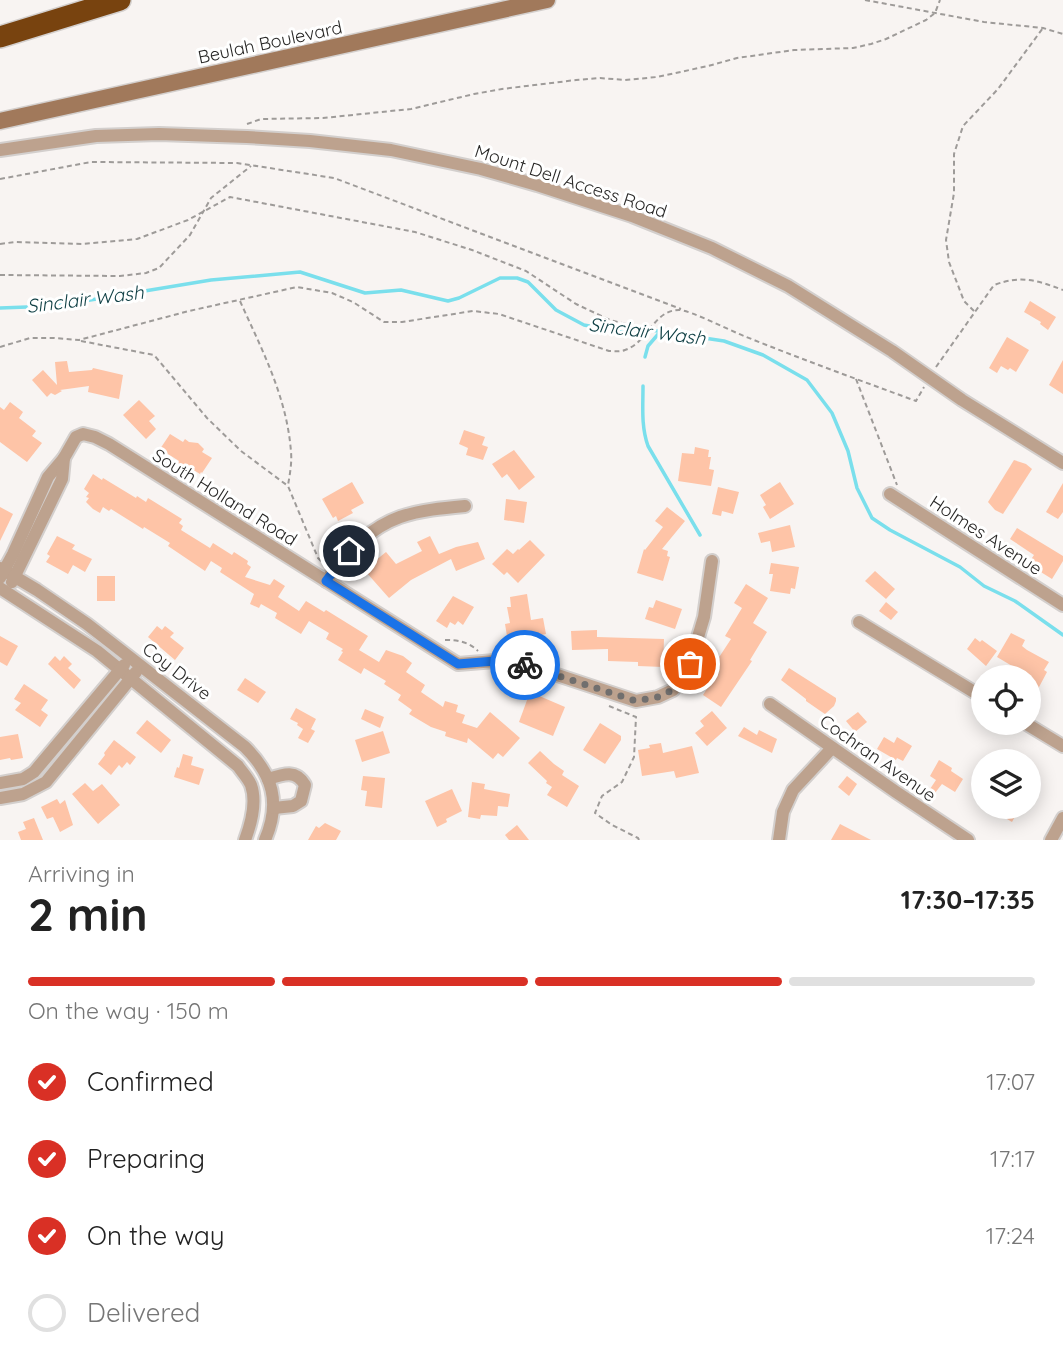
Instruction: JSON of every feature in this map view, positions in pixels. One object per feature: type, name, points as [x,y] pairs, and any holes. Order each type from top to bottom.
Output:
[{"type":"highway","points":[[0,37],[120,0]]},
{"type":"main road","name":"Beulah Boulevard","points":[[0,121],[547,0]]},
{"type":"street","name":"Mount Dell Access Road","points":[[0,150],[96,136],[225,136],[352,145],[428,157],[537,185],[620,212],[712,248],[788,286],[1063,463]]},
{"type":"street","name":"South Holland Road","points":[[3,590],[5,573],[48,477],[64,458],[76,437],[83,434],[95,437],[329,576],[458,664],[495,661],[521,663],[636,701],[658,697],[673,690],[683,678],[705,617],[712,561]]},
{"type":"street","name":"Holmes Avenue","points":[[890,494],[1063,605]]},
{"type":"street","points":[[329,576],[349,551],[374,531],[398,518],[430,509],[465,506]]},
{"type":"street","name":"Coy Drive","points":[[5,573],[87,624],[254,756],[272,791],[272,823],[265,840]]},
{"type":"street","name":"Coy Drive","points":[[3,590],[78,638],[120,669],[238,766],[251,784],[253,795],[245,840]]},
{"type":"street","points":[[859,622],[971,690]]},
{"type":"street","points":[[0,783],[23,779],[34,772],[131,657]]},
{"type":"street","points":[[0,799],[23,794],[46,782],[142,666]]},
{"type":"street","name":"Cochran Avenue","points":[[769,704],[968,840]]},
{"type":"street","points":[[1041,733],[1063,746]]},
{"type":"street","points":[[779,840],[783,812],[793,790],[832,748]]},
{"type":"street","points":[[268,779],[285,773],[294,774],[301,778],[305,785],[301,800],[293,806],[274,807]]},
{"type":"street","points":[[1051,840],[1063,818]]},
{"type":"path","points":[[865,0],[984,22],[1043,28],[1063,34]]},
{"type":"path","points":[[225,136],[261,119],[323,118],[411,109],[502,89],[600,78],[625,80],[657,77],[737,58],[794,50],[853,48],[886,39],[926,20],[935,13],[940,0]]},
{"type":"path","points":[[975,312],[964,301],[949,262],[946,240],[954,193],[954,154],[963,126],[998,89],[1043,28]]},
{"type":"path","points":[[0,179],[90,162],[237,163],[334,178],[682,309],[746,337],[916,401],[994,285],[1023,278],[1063,290]]},
{"type":"path","points":[[0,275],[120,276],[146,273],[159,268],[190,235],[211,198],[251,165]]},
{"type":"path","points":[[0,244],[82,244],[137,239],[188,220],[230,197],[426,236],[472,250],[526,271],[576,304],[610,320],[651,330]]},
{"type":"path","points":[[79,340],[189,311],[297,287],[332,293],[353,302],[384,322],[473,311],[499,314],[609,351],[623,351],[635,345],[651,330],[656,320],[668,312],[682,309]]},
{"type":"path","points":[[239,300],[275,378],[284,406],[292,454],[288,486],[318,558],[329,576]]},
{"type":"path","points":[[0,347],[30,338],[54,338],[79,340],[154,355],[207,418],[241,451],[288,486]]},
{"type":"path","points":[[855,378],[906,505]]},
{"type":"path","points":[[437,638],[458,640],[472,646],[481,654]]},
{"type":"path","points":[[609,706],[636,717],[634,757],[622,782],[602,796],[595,813],[639,840]]},
{"type":"building","points":[[1030,301],[1056,317],[1048,330],[1041,322],[1024,312]]},
{"type":"building","points":[[1007,337],[1029,350],[1016,372],[1001,366],[997,373],[989,368]]},
{"type":"building","points":[[1063,360],[1063,394],[1049,385]]},
{"type":"building","points":[[67,361],[69,372],[93,368],[123,375],[119,399],[88,392],[89,386],[60,390],[62,391],[55,395],[51,393],[47,397],[32,380],[43,370],[57,385],[55,362]]},
{"type":"building","points":[[139,400],[155,416],[149,421],[156,429],[146,439],[123,415]]},
{"type":"building","points":[[10,402],[23,412],[19,418],[36,431],[32,436],[42,443],[27,462],[0,442],[0,407],[4,410]]},
{"type":"building","points":[[464,430],[485,437],[482,445],[488,447],[483,460],[466,455],[468,448],[459,444]]},
{"type":"building","points":[[170,434],[183,442],[185,439],[198,443],[204,449],[202,452],[212,458],[202,473],[187,466],[185,469],[178,464],[179,461],[160,449]]},
{"type":"building","points":[[695,447],[709,450],[709,469],[714,470],[711,486],[678,481],[682,453],[694,454]]},
{"type":"building","points":[[514,450],[535,477],[519,490],[507,474],[502,478],[492,464]]},
{"type":"building","points":[[1014,460],[1032,469],[1003,514],[988,502]]},
{"type":"building","points":[[93,474],[136,498],[137,496],[146,502],[148,498],[182,519],[179,523],[183,526],[181,530],[210,548],[213,543],[248,561],[247,564],[251,567],[245,577],[270,585],[274,579],[285,586],[278,597],[299,611],[306,601],[368,636],[359,650],[379,662],[386,650],[403,656],[412,663],[406,672],[425,685],[421,692],[443,707],[445,701],[458,705],[456,712],[465,715],[462,723],[477,728],[490,712],[520,738],[503,757],[498,753],[493,759],[468,738],[467,743],[445,736],[446,732],[409,714],[412,710],[398,700],[401,695],[384,684],[386,681],[364,668],[361,674],[338,660],[343,649],[326,639],[329,633],[309,621],[301,634],[275,618],[277,613],[261,604],[259,608],[250,604],[254,594],[220,572],[222,568],[211,561],[205,571],[168,546],[170,543],[144,527],[143,529],[111,509],[109,511],[103,507],[100,513],[93,509],[86,502],[89,493],[84,489]]},
{"type":"building","points":[[352,482],[364,503],[338,521],[336,516],[333,518],[322,499]]},
{"type":"building","points":[[780,482],[794,504],[770,519],[760,495]]},
{"type":"building","points":[[1063,483],[1063,512],[1058,519],[1046,512]]},
{"type":"building","points":[[718,487],[739,492],[733,514],[722,511],[721,516],[712,514]]},
{"type":"building","points":[[506,499],[527,502],[524,523],[504,520]]},
{"type":"building","points":[[0,507],[13,514],[0,541]]},
{"type":"building","points":[[667,507],[685,521],[662,549],[668,551],[667,556],[670,557],[663,581],[637,573],[644,549],[663,527],[655,521]]},
{"type":"building","points":[[790,525],[795,547],[772,552],[770,541],[761,543],[758,533]]},
{"type":"building","points":[[1017,528],[1063,556],[1063,561],[1052,579],[1028,564],[1034,555],[1010,539]]},
{"type":"building","points":[[57,536],[75,545],[72,549],[92,559],[85,572],[73,565],[68,574],[46,562],[50,556],[47,554]]},
{"type":"building","points":[[430,536],[439,554],[478,542],[485,559],[456,571],[451,559],[411,580],[389,598],[366,572],[386,552],[396,564],[422,551],[417,542]]},
{"type":"building","points":[[530,540],[545,555],[518,583],[507,572],[504,575],[492,564],[507,549],[513,554]]},
{"type":"building","points":[[771,563],[799,567],[795,589],[791,588],[790,594],[770,591],[773,574],[769,574]]},
{"type":"building","points":[[875,571],[895,589],[886,599],[865,581]]},
{"type":"building","points":[[97,576],[115,576],[115,601],[97,601]]},
{"type":"building","points":[[746,584],[768,598],[753,623],[767,632],[750,660],[752,661],[721,707],[703,695],[720,668],[714,665],[731,639],[725,636],[742,608],[734,603]]},
{"type":"building","points":[[527,594],[531,620],[543,618],[546,634],[510,641],[505,624],[510,623],[507,607],[511,607],[510,597]]},
{"type":"building","points":[[453,596],[474,607],[463,625],[458,621],[455,625],[450,622],[447,628],[436,621]]},
{"type":"building","points":[[656,600],[682,609],[675,629],[645,619],[649,607],[653,608]]},
{"type":"building","points":[[886,602],[898,612],[891,620],[879,611]]},
{"type":"building","points":[[157,626],[162,630],[165,626],[174,633],[170,637],[184,648],[175,660],[148,637]]},
{"type":"building","points":[[597,630],[597,637],[664,639],[663,667],[638,666],[638,662],[608,661],[608,649],[572,650],[571,631]]},
{"type":"building","points":[[1011,633],[1025,640],[1022,646],[1027,650],[1049,662],[1041,683],[1041,665],[1010,665],[997,657]]},
{"type":"building","points":[[0,636],[18,646],[7,666],[0,662]]},
{"type":"building","points":[[975,638],[997,651],[985,665],[967,649]]},
{"type":"building","points":[[55,656],[60,661],[64,656],[72,664],[68,668],[81,680],[74,689],[48,664]]},
{"type":"building","points":[[789,668],[836,698],[834,706],[825,714],[781,680]]},
{"type":"building","points":[[245,678],[266,692],[258,703],[237,690]]},
{"type":"building","points":[[24,684],[48,700],[41,710],[48,715],[40,727],[15,710],[21,703],[14,699]]},
{"type":"building","points":[[530,692],[565,707],[553,736],[519,722]]},
{"type":"building","points":[[296,708],[316,719],[311,729],[315,731],[308,743],[298,738],[303,729],[290,719]]},
{"type":"building","points":[[365,709],[384,717],[380,728],[361,719]]},
{"type":"building","points":[[712,711],[727,728],[707,746],[695,733],[704,726],[700,721]]},
{"type":"building","points":[[858,712],[867,722],[855,732],[846,721]]},
{"type":"building","points":[[147,720],[171,740],[161,753],[136,733]]},
{"type":"building","points":[[600,723],[621,736],[605,764],[583,750]]},
{"type":"building","points":[[744,727],[757,735],[759,730],[777,739],[772,753],[738,736]]},
{"type":"building","points":[[383,731],[390,753],[362,762],[355,740]]},
{"type":"building","points":[[18,734],[23,758],[0,760],[0,737]]},
{"type":"building","points":[[884,737],[894,743],[897,737],[912,746],[903,761],[877,749]]},
{"type":"building","points":[[114,740],[136,757],[130,765],[127,762],[122,768],[119,765],[111,775],[98,764]]},
{"type":"building","points":[[661,743],[663,753],[692,746],[699,773],[676,778],[674,771],[642,776],[638,750]]},
{"type":"building","points":[[540,751],[564,771],[562,775],[579,786],[567,807],[547,795],[552,787],[528,763]]},
{"type":"building","points":[[183,754],[193,757],[191,765],[204,769],[199,785],[174,777]]},
{"type":"building","points":[[939,760],[963,779],[955,792],[942,784],[931,798],[926,795],[936,780],[930,776]]},
{"type":"building","points":[[363,776],[385,778],[382,808],[365,806],[367,791],[361,790]]},
{"type":"building","points":[[847,776],[857,784],[849,796],[838,787]]},
{"type":"building","points":[[472,782],[485,784],[484,789],[510,794],[508,807],[498,806],[497,816],[481,815],[480,819],[468,817]]},
{"type":"building","points":[[85,783],[93,791],[102,784],[120,805],[98,824],[72,794]]},
{"type":"building","points":[[452,789],[462,811],[437,827],[425,801]]},
{"type":"building","points":[[57,799],[60,804],[65,800],[73,825],[60,832],[53,817],[47,819],[41,807]]},
{"type":"building","points":[[34,818],[43,840],[21,840],[18,832],[26,829],[23,822]]},
{"type":"building","points":[[325,823],[341,831],[336,840],[308,840],[316,826],[319,828]]},
{"type":"building","points":[[840,824],[871,840],[831,840]]},
{"type":"building","points":[[517,825],[529,840],[509,840],[505,835]]},
{"type":"waterway","name":"Sinclair Wash","points":[[0,308],[54,306],[211,280],[300,272],[365,293],[401,290],[448,301],[500,278],[517,278],[528,282],[556,310],[584,325],[621,332],[651,330],[724,341],[763,355],[807,380],[832,413],[848,451],[857,488],[872,518],[960,567],[984,586],[1015,601],[1063,635]]},
{"type":"waterway","points":[[645,357],[648,346],[660,332]]},
{"type":"waterway","points":[[643,386],[643,424],[648,446],[700,535]]},
{"type":"way so far","points":[[525,665],[636,701],[658,697],[673,690],[690,664]]},
{"type":"route","points":[[349,551],[326,581],[458,664],[495,661],[525,665]]}]
